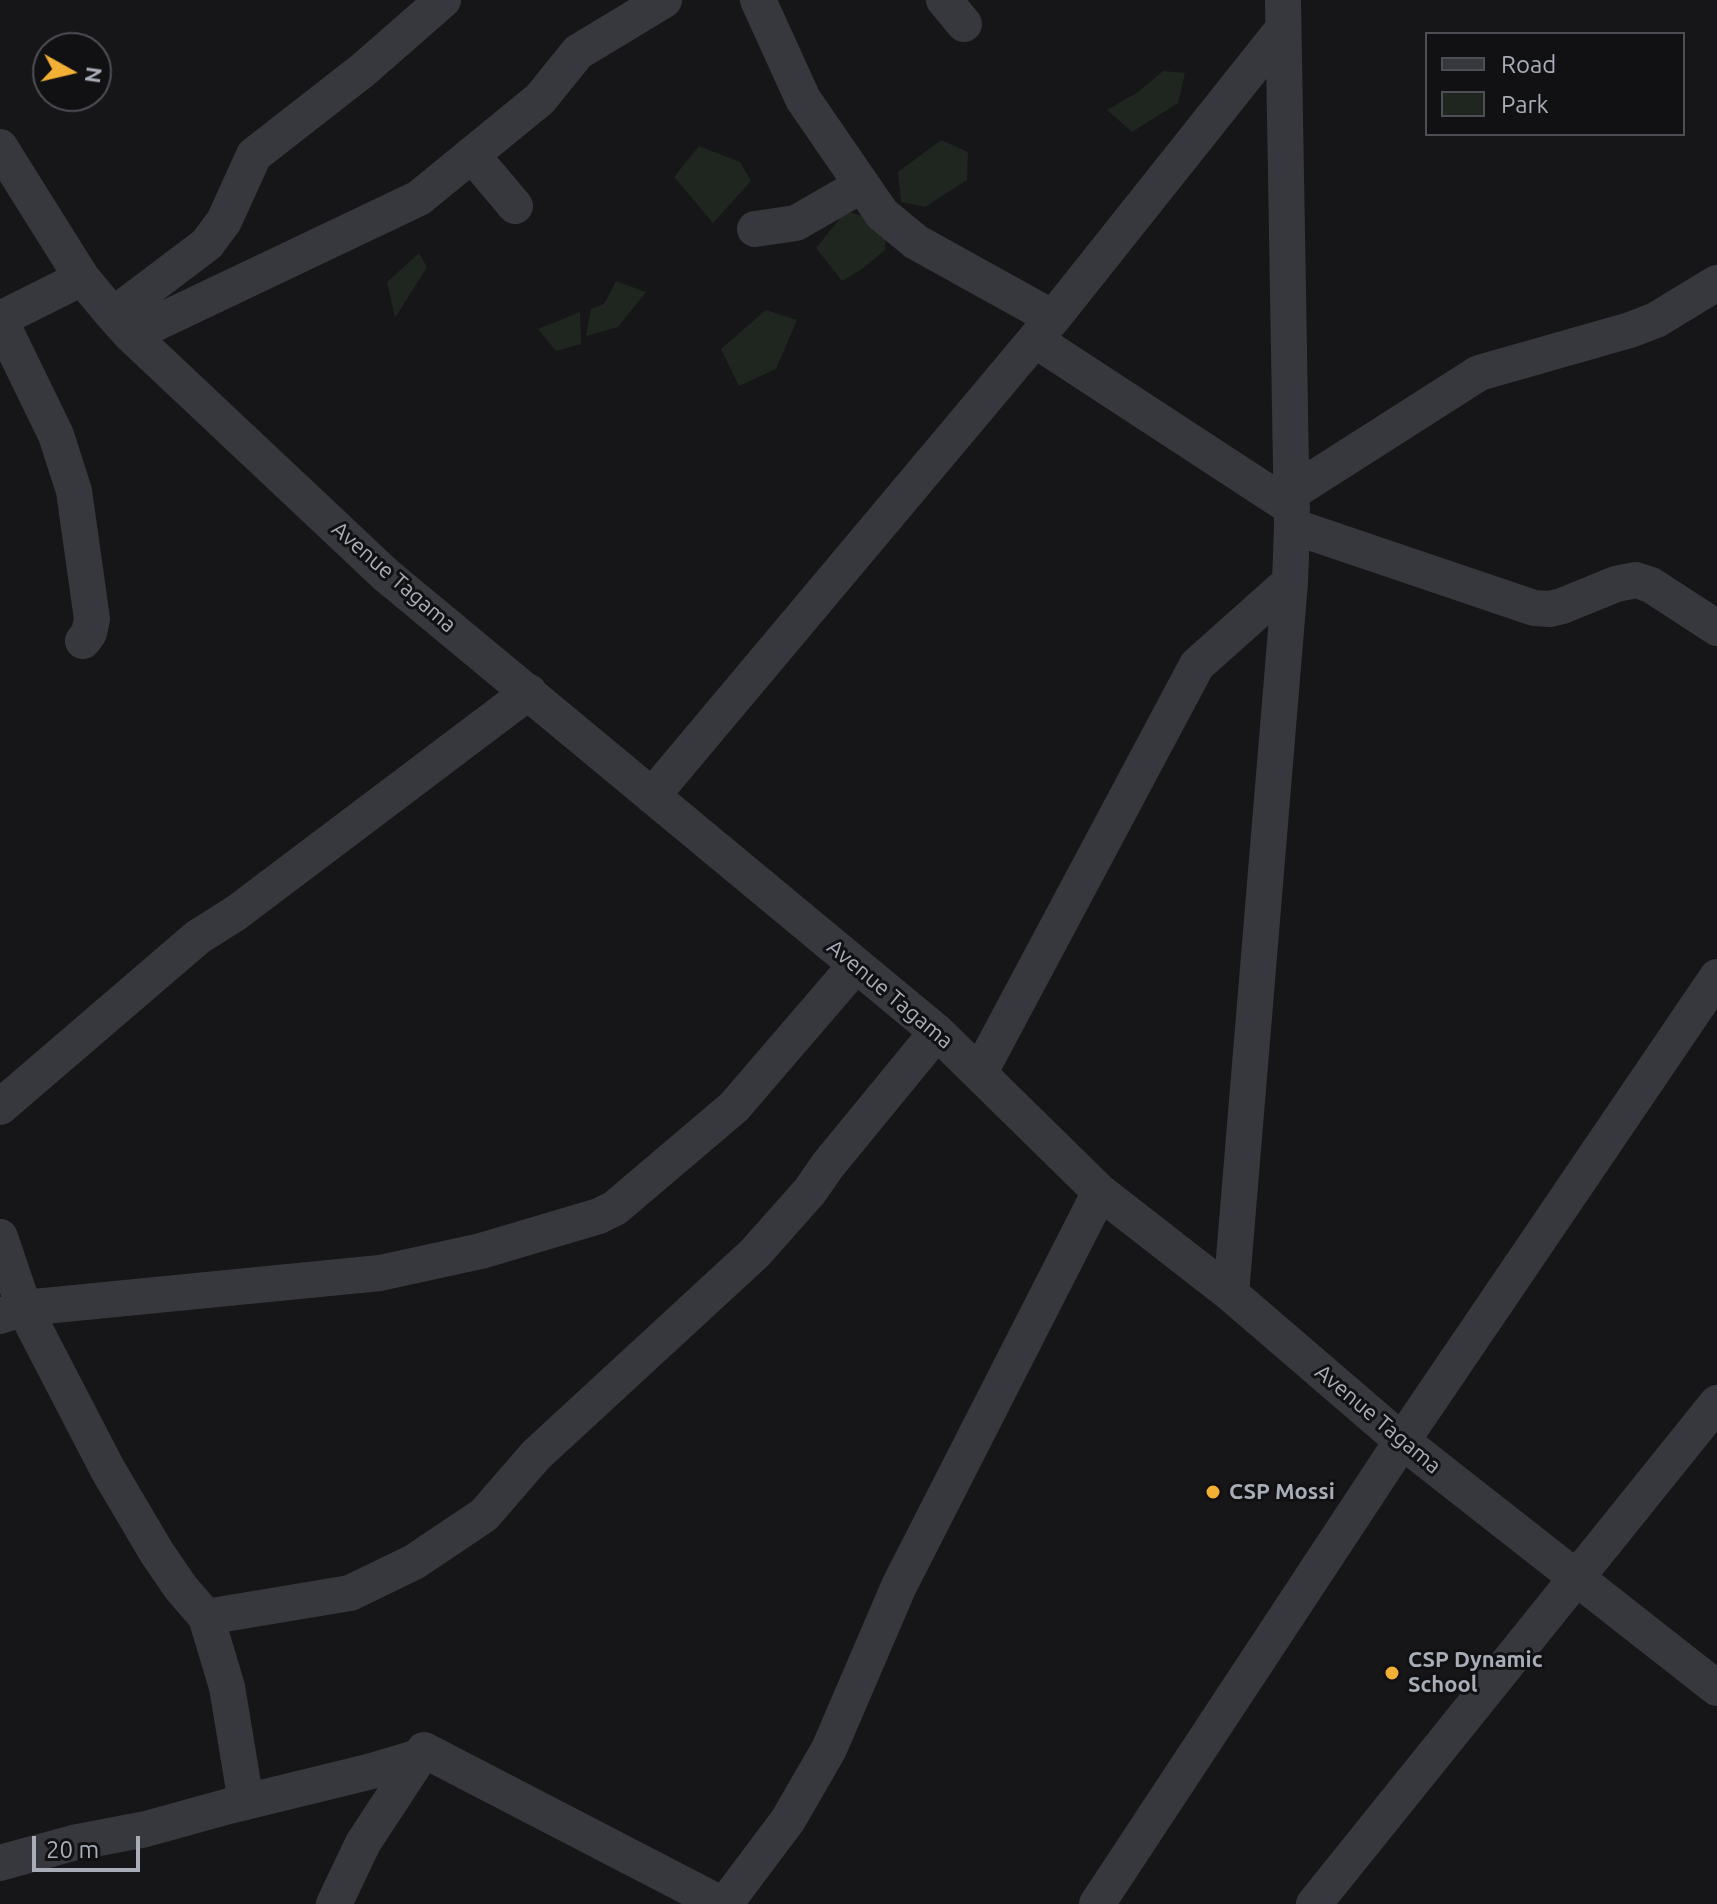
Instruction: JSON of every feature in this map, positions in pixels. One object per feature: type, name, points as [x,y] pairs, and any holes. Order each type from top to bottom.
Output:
[{"type":"street","points":[[122,325],[207,244],[224,221],[254,155],[363,70],[443,0]]},
{"type":"street","points":[[122,325],[419,198],[540,99],[578,52],[664,0]]},
{"type":"street","points":[[758,0],[803,99],[882,214],[916,242],[1044,329],[1292,509],[1534,608],[1562,606],[1616,584],[1636,580],[1651,585],[1717,628]]},
{"type":"street","points":[[652,796],[1044,329],[1283,14]]},
{"type":"street","points":[[1231,1294],[1290,582],[1292,509],[1283,14]]},
{"type":"street","name":"Avenue Tagama","points":[[0,147],[82,278],[122,325],[386,575],[937,1032],[1100,1192],[1231,1294],[1402,1441],[1717,1688]]},
{"type":"street","points":[[472,155],[515,206]]},
{"type":"street","points":[[755,229],[796,223],[862,185]]},
{"type":"street","points":[[82,278],[0,319],[56,435],[74,491],[92,619],[89,633],[83,641]]},
{"type":"street","points":[[1292,509],[1479,373],[1630,330],[1656,320],[1717,283]]},
{"type":"street","points":[[980,1072],[1197,665],[1290,582]]},
{"type":"street","points":[[0,1107],[198,937],[236,913],[529,692]]},
{"type":"street","points":[[12,1312],[380,1273],[481,1251],[599,1216],[615,1208],[734,1107],[856,965]]},
{"type":"street","points":[[1097,1904],[1402,1441],[1717,977]]},
{"type":"street","points":[[206,1617],[350,1593],[414,1562],[484,1515],[536,1455],[755,1253],[810,1191],[937,1032]]},
{"type":"street","points":[[334,1904],[363,1843],[424,1750],[723,1904],[788,1820],[829,1749],[899,1586],[1100,1192]]},
{"type":"street","points":[[0,1237],[12,1312],[157,1553],[206,1617],[227,1687],[246,1802]]},
{"type":"street","points":[[1314,1904],[1717,1403]]},
{"type":"street","points":[[0,1863],[73,1843],[146,1829],[419,1757]]},
{"type":"green space","points":[[1163,71],[1185,73],[1178,103],[1132,132],[1107,110],[1138,92]]},
{"type":"green space","points":[[941,140],[968,152],[967,180],[925,207],[901,202],[898,172]]},
{"type":"green space","points":[[699,146],[740,162],[751,181],[713,223],[674,177]]},
{"type":"green space","points":[[846,211],[887,224],[885,250],[842,281],[816,248]]},
{"type":"green space","points":[[419,253],[427,267],[395,318],[387,282]]},
{"type":"green space","points":[[616,281],[646,292],[618,327],[586,336],[591,309],[604,304]]},
{"type":"green space","points":[[766,310],[797,320],[776,369],[739,386],[721,349]]},
{"type":"green space","points":[[580,312],[581,344],[556,351],[538,329]]},
{"type":"place","name":"CSP Mossi","points":[[1213,1492]]},
{"type":"place","name":"CSP Dynamic School","points":[[1392,1673]]}]
